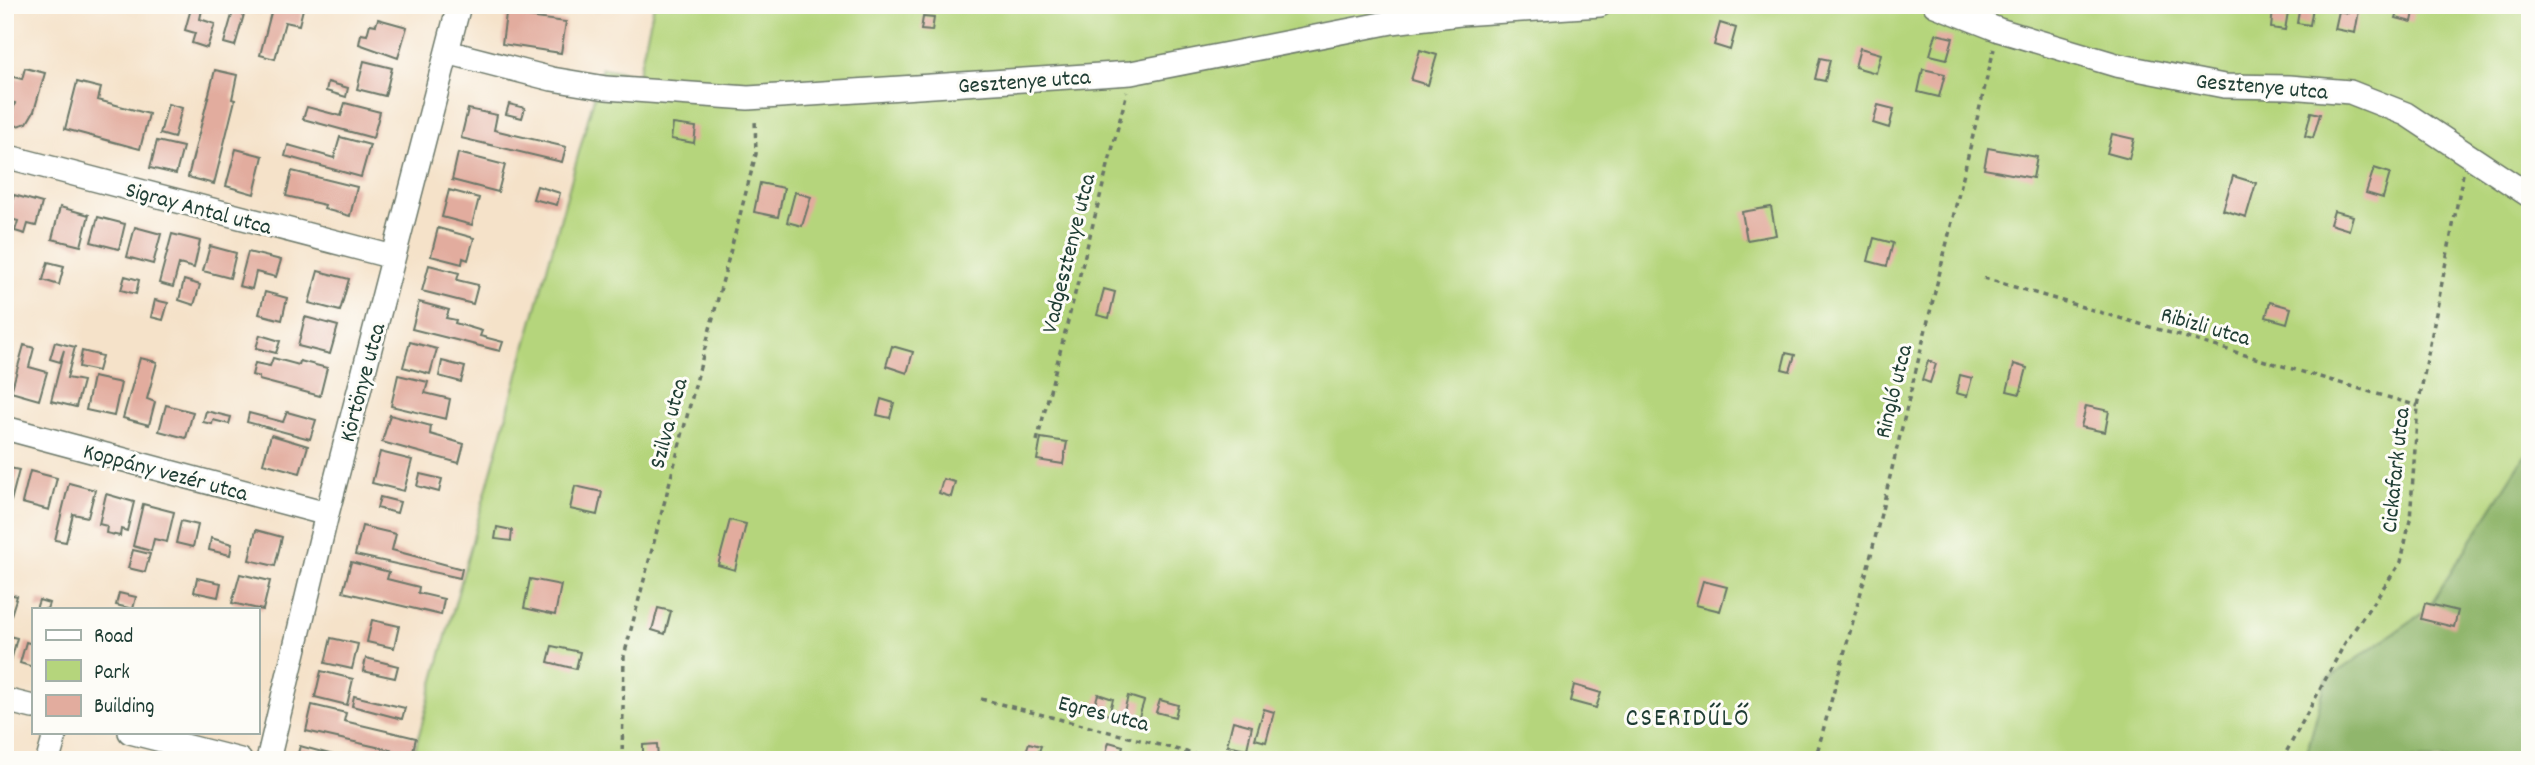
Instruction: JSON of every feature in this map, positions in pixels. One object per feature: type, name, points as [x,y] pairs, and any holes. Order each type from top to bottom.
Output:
[{"type":"street","name":"Körtönye utca","points":[[268,760],[327,513],[459,5]]},
{"type":"street","name":"Gesztenye utca","points":[[447,52],[552,79],[606,88],[748,98],[1131,73],[1391,22],[1460,14],[1600,5]]},
{"type":"street","name":"Gesztenye utca","points":[[1935,5],[1999,30],[2116,65],[2224,86],[2290,87],[2350,92],[2406,114],[2530,196]]},
{"type":"street","name":"Sigray Antal utca","points":[[5,156],[393,257]]},
{"type":"street","name":"Koppány vezér utca","points":[[5,428],[327,513]]},
{"type":"street","points":[[5,700],[32,707]]},
{"type":"street","points":[[48,760],[55,734]]},
{"type":"street","points":[[138,734],[240,760]]},
{"type":"path","name":"Ringló utca","points":[[1815,760],[1870,559],[1999,30]]},
{"type":"path","name":"Vadgesztenye utca","points":[[1037,441],[1131,73]]},
{"type":"path","name":"Szilva utca","points":[[622,760],[624,656],[756,154],[757,122],[748,98]]},
{"type":"path","name":"Cickafark utca","points":[[2282,760],[2346,643],[2401,562],[2410,520],[2418,406],[2467,155]]},
{"type":"path","name":"Ribizli utca","points":[[1984,278],[2418,406]]},
{"type":"path","name":"Egres utca","points":[[981,699],[1218,760]]},
{"type":"green space","points":[[654,5],[2530,5],[2530,453],[2525,456],[2427,610],[2326,680],[2305,760],[412,760],[602,68],[638,75]]},
{"type":"green space","points":[[2530,453],[2530,760],[2305,760],[2326,680],[2427,610],[2525,456]]},
{"type":"building","points":[[192,5],[203,5],[200,19],[215,24],[207,48],[192,43],[195,33],[185,30]]},
{"type":"building","points":[[227,5],[262,5],[260,14],[245,11],[235,46],[224,43],[234,8]]},
{"type":"building","points":[[273,5],[304,5],[299,25],[285,22],[275,59],[260,55]]},
{"type":"building","points":[[578,5],[600,5],[599,11],[577,8]]},
{"type":"building","points":[[2300,5],[2313,7],[2310,25],[2297,23]]},
{"type":"building","points":[[2349,5],[2360,5],[2355,33],[2335,29],[2339,11],[2348,13]]},
{"type":"building","points":[[2400,5],[2415,7],[2412,22],[2396,18]]},
{"type":"building","points":[[2273,10],[2288,12],[2285,30],[2271,28]]},
{"type":"building","points":[[506,14],[566,22],[561,53],[502,44]]},
{"type":"building","points":[[923,17],[934,18],[932,31],[921,30]]},
{"type":"building","points":[[378,19],[407,27],[398,58],[359,44],[361,34],[367,35],[370,24],[376,25]]},
{"type":"building","points":[[1720,23],[1736,28],[1730,50],[1714,45]]},
{"type":"building","points":[[1936,34],[1953,38],[1947,59],[1930,55]]},
{"type":"building","points":[[1860,48],[1881,54],[1876,73],[1855,67]]},
{"type":"building","points":[[1420,50],[1437,55],[1428,85],[1411,80]]},
{"type":"building","points":[[1820,58],[1830,60],[1825,81],[1815,79]]},
{"type":"building","points":[[364,61],[392,68],[385,96],[357,89]]},
{"type":"building","points":[[25,68],[45,73],[34,111],[27,123],[17,126],[10,123],[15,103],[5,101],[5,75],[22,79]]},
{"type":"building","points":[[1923,69],[1945,74],[1939,97],[1918,92]]},
{"type":"building","points":[[215,70],[237,75],[232,99],[235,100],[214,184],[188,177]]},
{"type":"building","points":[[77,82],[101,88],[98,100],[149,114],[140,149],[65,129]]},
{"type":"building","points":[[328,82],[348,88],[346,97],[326,91]]},
{"type":"building","points":[[345,103],[380,112],[373,138],[303,119],[307,107],[341,116]]},
{"type":"building","points":[[168,104],[182,108],[174,138],[160,134]]},
{"type":"building","points":[[509,104],[525,108],[522,118],[506,114]]},
{"type":"building","points":[[1878,105],[1894,109],[1889,128],[1873,123]]},
{"type":"building","points":[[468,109],[497,115],[494,130],[566,147],[562,162],[461,138]]},
{"type":"building","points":[[2311,112],[2320,114],[2313,138],[2305,136]]},
{"type":"building","points":[[673,124],[696,127],[694,143],[671,139]]},
{"type":"building","points":[[2112,134],[2134,139],[2129,159],[2107,153]]},
{"type":"building","points":[[340,137],[370,145],[361,177],[285,156],[288,145],[334,158]]},
{"type":"building","points":[[157,141],[183,147],[176,174],[150,168]]},
{"type":"building","points":[[1988,148],[2037,157],[2033,178],[1984,169]]},
{"type":"building","points":[[236,149],[263,156],[254,194],[226,186]]},
{"type":"building","points":[[458,153],[505,165],[498,192],[452,180]]},
{"type":"building","points":[[2374,168],[2390,173],[2383,198],[2366,193]]},
{"type":"building","points":[[292,171],[357,187],[350,216],[324,209],[325,205],[286,196]]},
{"type":"building","points":[[2233,176],[2256,183],[2246,217],[2223,210]]},
{"type":"building","points":[[760,183],[784,188],[778,217],[754,212]]},
{"type":"building","points":[[537,186],[560,193],[557,205],[533,199]]},
{"type":"building","points":[[449,190],[479,198],[472,225],[442,217]]},
{"type":"building","points":[[795,192],[811,197],[802,226],[787,222]]},
{"type":"building","points":[[14,195],[42,203],[36,226],[28,224],[25,234],[15,231],[18,221],[7,218]]},
{"type":"building","points":[[60,207],[89,215],[81,246],[52,239]]},
{"type":"building","points":[[1771,207],[1776,235],[1747,240],[1742,212]]},
{"type":"building","points":[[2334,211],[2353,216],[2349,230],[2330,224]]},
{"type":"building","points":[[98,217],[125,224],[119,249],[91,242]]},
{"type":"building","points":[[135,227],[161,234],[153,264],[127,257]]},
{"type":"building","points":[[438,228],[474,238],[468,260],[463,258],[462,264],[431,256]]},
{"type":"building","points":[[172,234],[200,241],[194,268],[179,264],[173,287],[159,283]]},
{"type":"building","points":[[1874,238],[1893,243],[1887,266],[1868,261]]},
{"type":"building","points":[[210,246],[236,253],[230,278],[203,271]]},
{"type":"building","points":[[248,252],[281,260],[276,277],[256,272],[252,289],[239,286]]},
{"type":"building","points":[[48,262],[64,266],[59,285],[43,280]]},
{"type":"building","points":[[429,265],[459,273],[457,280],[478,285],[473,304],[422,291]]},
{"type":"building","points":[[318,271],[349,279],[340,311],[309,303]]},
{"type":"building","points":[[125,276],[139,280],[136,294],[121,290]]},
{"type":"building","points":[[184,280],[200,285],[194,305],[179,300]]},
{"type":"building","points":[[1104,289],[1115,292],[1109,318],[1097,315]]},
{"type":"building","points":[[265,292],[287,298],[282,320],[259,314]]},
{"type":"building","points":[[155,300],[168,303],[163,320],[151,317]]},
{"type":"building","points":[[419,302],[449,310],[446,318],[482,331],[480,336],[503,342],[500,351],[412,329]]},
{"type":"building","points":[[2270,302],[2291,308],[2287,323],[2266,317]]},
{"type":"building","points":[[305,317],[338,326],[330,354],[298,346]]},
{"type":"building","points":[[260,335],[280,341],[276,353],[256,348]]},
{"type":"building","points":[[55,342],[75,347],[67,378],[83,381],[76,407],[51,401],[64,350],[60,362],[50,359]]},
{"type":"building","points":[[410,342],[437,349],[430,374],[403,367]]},
{"type":"building","points":[[24,345],[34,348],[29,367],[47,372],[39,400],[11,392]]},
{"type":"building","points":[[892,346],[913,352],[907,373],[886,366]]},
{"type":"building","points":[[82,351],[102,356],[98,371],[79,367]]},
{"type":"building","points":[[1786,353],[1795,355],[1790,371],[1782,369]]},
{"type":"building","points":[[140,358],[157,362],[147,399],[155,402],[149,425],[123,418]]},
{"type":"building","points":[[273,358],[299,365],[300,361],[327,368],[320,396],[259,380],[259,377],[252,375],[255,363],[270,366]]},
{"type":"building","points":[[442,361],[465,367],[461,382],[439,376]]},
{"type":"building","points":[[1928,361],[1936,364],[1930,383],[1922,380]]},
{"type":"building","points":[[2014,364],[2027,368],[2020,394],[2007,391]]},
{"type":"building","points":[[398,375],[428,382],[425,393],[450,399],[446,419],[391,406]]},
{"type":"building","points":[[1960,375],[1972,378],[1967,396],[1956,393]]},
{"type":"building","points":[[93,377],[121,383],[114,416],[86,410]]},
{"type":"building","points":[[881,399],[894,403],[890,418],[877,415]]},
{"type":"building","points":[[166,405],[193,412],[186,438],[159,431]]},
{"type":"building","points":[[2086,406],[2109,411],[2105,432],[2081,427]]},
{"type":"building","points":[[206,411],[231,417],[229,424],[213,420],[212,424],[203,422]]},
{"type":"building","points":[[287,412],[316,420],[310,439],[247,422],[249,413],[283,422]]},
{"type":"building","points":[[390,415],[431,426],[430,434],[464,444],[459,463],[382,442]]},
{"type":"building","points":[[271,435],[308,446],[300,473],[263,463]]},
{"type":"building","points":[[1041,438],[1067,442],[1063,464],[1037,460]]},
{"type":"building","points":[[380,452],[412,460],[404,491],[372,483]]},
{"type":"building","points":[[5,467],[19,470],[11,501],[5,500]]},
{"type":"building","points":[[30,471],[57,478],[49,510],[22,503]]},
{"type":"building","points":[[420,474],[442,479],[439,492],[417,486]]},
{"type":"building","points":[[943,479],[955,482],[951,497],[939,493]]},
{"type":"building","points":[[69,483],[95,490],[88,517],[73,514],[66,542],[55,540]]},
{"type":"building","points":[[575,486],[602,492],[597,515],[570,509]]},
{"type":"building","points":[[106,494],[134,502],[127,531],[121,529],[120,536],[106,533],[107,526],[99,524]]},
{"type":"building","points":[[380,497],[400,502],[397,513],[377,508]]},
{"type":"building","points":[[143,504],[174,512],[167,542],[154,539],[151,551],[133,546]]},
{"type":"building","points":[[730,520],[746,524],[735,570],[718,565]]},
{"type":"building","points":[[181,521],[198,525],[193,547],[176,543]]},
{"type":"building","points":[[362,526],[396,534],[392,550],[462,569],[460,578],[355,555]]},
{"type":"building","points":[[497,527],[512,530],[511,541],[495,539]]},
{"type":"building","points":[[256,530],[282,537],[275,566],[249,560]]},
{"type":"building","points":[[211,538],[232,544],[230,555],[209,550]]},
{"type":"building","points":[[133,550],[150,554],[145,572],[128,568]]},
{"type":"building","points":[[351,562],[389,572],[387,579],[419,587],[418,593],[444,599],[441,615],[343,592]]},
{"type":"building","points":[[240,574],[270,581],[263,610],[232,603]]},
{"type":"building","points":[[197,578],[221,583],[218,597],[194,592]]},
{"type":"building","points":[[530,579],[561,585],[555,615],[524,608]]},
{"type":"building","points":[[1703,581],[1727,587],[1720,611],[1696,605]]},
{"type":"building","points":[[5,593],[17,596],[6,631],[5,631]]},
{"type":"building","points":[[119,593],[136,597],[133,608],[116,605]]},
{"type":"building","points":[[39,600],[49,603],[47,608],[36,608]]},
{"type":"building","points":[[2425,603],[2458,611],[2454,627],[2421,619]]},
{"type":"building","points":[[658,608],[671,611],[665,634],[652,630]]},
{"type":"building","points":[[372,620],[399,626],[394,648],[367,642]]},
{"type":"building","points":[[5,635],[17,638],[10,665],[5,663]]},
{"type":"building","points":[[331,638],[358,644],[352,669],[325,663]]},
{"type":"building","points":[[26,642],[32,644],[32,667],[20,663]]},
{"type":"building","points":[[552,646],[580,652],[576,669],[548,662]]},
{"type":"building","points":[[366,658],[398,666],[395,678],[363,671]]},
{"type":"building","points":[[321,671],[353,679],[347,705],[315,697]]},
{"type":"building","points":[[1574,685],[1601,693],[1596,708],[1570,701]]},
{"type":"building","points":[[1098,694],[1113,699],[1109,715],[1093,711]]},
{"type":"building","points":[[354,696],[405,708],[402,719],[352,706]]},
{"type":"building","points":[[1128,696],[1144,701],[1138,720],[1123,715]]},
{"type":"building","points":[[1160,700],[1178,705],[1175,717],[1156,712]]},
{"type":"building","points":[[312,705],[346,713],[344,721],[416,738],[412,755],[306,731]]},
{"type":"building","points":[[1264,709],[1274,712],[1266,742],[1255,739]]},
{"type":"building","points":[[1233,721],[1252,726],[1247,749],[1227,745]]},
{"type":"building","points":[[1109,742],[1123,746],[1119,760],[1104,760]]},
{"type":"building","points":[[1029,743],[1041,746],[1036,760],[1023,760]]},
{"type":"building","points":[[657,744],[658,760],[643,760],[643,745]]},
{"type":"building","points":[[300,746],[337,756],[336,760],[296,760]]},
{"type":"district","name":"CSERIDŰLŐ","points":[[1688,716]]}]
